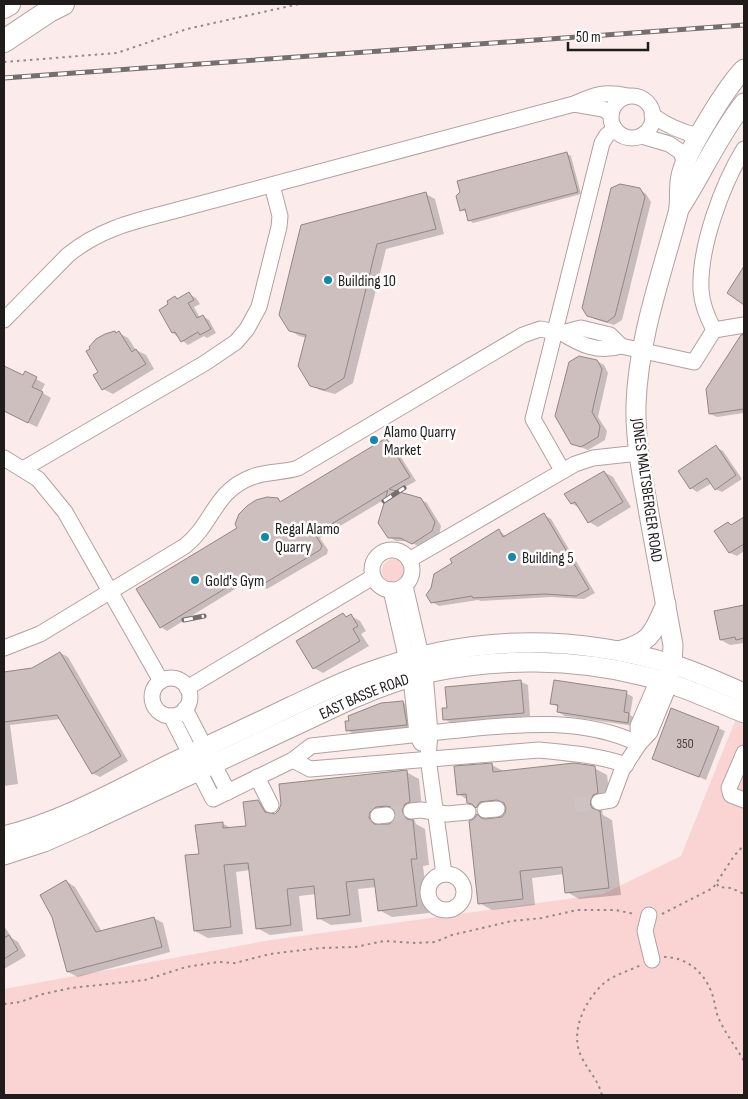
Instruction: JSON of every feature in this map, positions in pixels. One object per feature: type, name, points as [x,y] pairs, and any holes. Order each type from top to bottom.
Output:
[{"type":"highway","points":[[4,7],[9,4]]},
{"type":"highway","points":[[4,42],[56,8]]},
{"type":"main road","name":"JONES MALTSBERGER ROAD","points":[[667,683],[672,664],[673,645],[639,453],[636,406],[638,373],[655,296],[678,210],[681,175],[699,136],[723,96],[738,74],[744,69]]},
{"type":"main road","name":"JONES MALTSBERGER ROAD","points":[[678,210],[696,183],[714,146],[744,103]]},
{"type":"main road","points":[[617,652],[636,647],[650,637],[666,604]]},
{"type":"main road","name":"EAST BASSE ROAD","points":[[416,667],[463,648],[549,642],[591,647],[672,664],[744,693]]},
{"type":"main road","name":"EAST BASSE ROAD","points":[[4,855],[44,842],[82,816],[202,759],[363,674],[416,667],[523,662],[572,663],[645,676],[744,713]]},
{"type":"main road","name":"EAST BASSE ROAD","points":[[4,836],[39,825],[82,816]]},
{"type":"lane","points":[[4,320],[68,255],[94,237],[137,220],[574,104],[593,95],[610,92],[637,97],[644,100],[650,107],[652,123],[642,136]]},
{"type":"lane","points":[[628,96],[615,104],[611,114],[611,120],[615,129],[622,136],[629,138],[642,136],[669,144],[681,152],[685,164]]},
{"type":"lane","points":[[574,104],[603,109],[611,114]]},
{"type":"lane","points":[[652,115],[681,132],[699,136]]},
{"type":"lane","points":[[562,470],[533,419],[559,332],[602,143],[607,135],[615,129]]},
{"type":"lane","points":[[714,330],[706,314],[701,291],[702,262],[719,201],[733,168],[744,149]]},
{"type":"lane","points":[[23,469],[205,363],[236,342],[247,329],[259,307],[279,227],[280,216],[272,185]]},
{"type":"lane","points":[[4,648],[40,634],[190,542],[224,495],[244,480],[261,474],[298,468],[523,335],[540,329],[559,332],[577,343],[607,350],[621,346],[694,362],[714,330],[744,324]]},
{"type":"lane","points":[[409,560],[562,470],[593,458],[639,453]]},
{"type":"lane","points":[[4,458],[38,479],[65,512],[161,681]]},
{"type":"lane","points":[[386,552],[399,552],[409,560],[412,571],[408,582],[398,588],[380,586],[373,576],[375,560],[386,552]]},
{"type":"lane","points":[[188,688],[373,576]]},
{"type":"lane","points":[[398,588],[416,667],[444,874]]},
{"type":"lane","points":[[168,678],[176,678],[188,688],[189,702],[181,713],[171,716],[158,711],[152,698],[156,686],[161,681],[168,678]]},
{"type":"lane","points":[[599,802],[611,800],[626,765],[638,744],[638,726],[654,689],[667,683]]},
{"type":"lane","points":[[185,709],[213,798],[293,760],[311,746],[538,723],[584,728],[623,736],[638,744]]},
{"type":"lane","points":[[171,716],[228,792]]},
{"type":"lane","points":[[293,760],[310,769],[539,750],[576,753],[614,760],[626,765]]},
{"type":"lane","points":[[744,753],[729,788],[731,795],[744,800]]},
{"type":"lane","points":[[257,777],[271,805]]},
{"type":"lane","points":[[412,811],[421,810],[447,814],[468,812]]},
{"type":"lane","points":[[649,915],[646,931],[647,945],[652,960]]},
{"type":"path","points":[[4,62],[117,53],[187,29],[282,6],[299,4]]},
{"type":"path","points":[[4,1004],[20,1002],[43,994],[71,988],[138,981],[186,967],[218,962],[235,963],[270,954],[320,948],[355,947],[384,941],[436,942],[452,935],[577,910],[615,910],[649,915],[662,914],[717,884],[734,856],[744,845]]},
{"type":"path","points":[[717,884],[719,887],[744,892]]},
{"type":"path","points":[[602,1095],[596,1078],[582,1059],[577,1046],[576,1034],[578,1024],[583,1012],[603,984],[652,960],[665,957],[677,958],[696,969],[711,991],[717,1016],[744,1061]]},
{"type":"shaded area","points":[[394,559],[403,562],[406,571],[403,580],[394,583],[385,580],[382,571],[385,562]]},
{"type":"shaded area","points":[[735,721],[744,725],[744,1095],[4,1095],[4,989],[271,940],[603,894],[681,856]]},
{"type":"building","points":[[567,152],[578,192],[468,221],[465,209],[460,211],[456,196],[460,192],[457,181]]},
{"type":"building","points":[[620,184],[640,188],[645,197],[615,316],[607,322],[587,316],[582,308],[611,188]]},
{"type":"building","name":"Building 10","points":[[426,192],[436,229],[377,244],[344,378],[325,390],[310,386],[298,366],[306,335],[289,331],[279,315],[301,225]]},
{"type":"building","points":[[744,266],[744,305],[727,293]]},
{"type":"building","points":[[189,292],[194,300],[188,303],[197,318],[203,315],[211,329],[200,335],[198,332],[181,342],[175,332],[172,333],[159,310],[168,304],[167,301],[175,296],[177,299]]},
{"type":"building","points":[[115,331],[116,333],[119,331],[132,352],[136,349],[146,364],[102,390],[93,375],[98,372],[86,351],[90,349],[89,347],[96,339]]},
{"type":"building","points":[[744,334],[744,409],[709,414],[706,389],[741,335]]},
{"type":"building","points":[[579,356],[597,360],[602,369],[592,412],[600,426],[598,437],[581,447],[571,444],[555,416],[569,362]]},
{"type":"building","points":[[4,366],[23,375],[25,371],[37,377],[32,387],[43,392],[28,423],[4,411]]},
{"type":"building","points":[[386,438],[410,477],[389,489],[421,498],[435,522],[432,531],[412,544],[400,538],[388,538],[378,523],[388,490],[315,534],[322,546],[320,550],[260,586],[256,585],[249,574],[160,628],[136,589],[237,528],[235,524],[239,514],[256,500],[267,497],[278,498],[280,502]]},
{"type":"building","points":[[716,445],[736,475],[715,490],[707,478],[690,489],[678,471]]},
{"type":"building","points":[[604,471],[623,502],[588,523],[575,502],[571,504],[564,494]]},
{"type":"building","name":"Building 5","points":[[544,513],[589,589],[576,596],[544,594],[473,598],[472,596],[431,603],[426,595],[431,588],[434,574],[452,563],[450,559],[499,529],[503,537]]},
{"type":"building","points":[[744,517],[744,544],[729,553],[714,531],[728,522],[731,525]]},
{"type":"building","points":[[744,605],[744,638],[736,640],[735,637],[720,640],[714,611]]},
{"type":"building","points":[[343,613],[346,617],[351,614],[358,626],[353,629],[360,641],[313,669],[296,641]]},
{"type":"building","points":[[60,652],[121,756],[92,774],[57,715],[4,722],[4,672],[32,668]]},
{"type":"building","points":[[521,680],[524,713],[443,720],[442,708],[447,708],[445,687]]},
{"type":"building","points":[[554,680],[627,691],[624,712],[629,713],[628,723],[557,712],[558,705],[550,704]]},
{"type":"building","points":[[403,701],[407,725],[346,731],[345,721],[349,721],[348,716],[381,703]]},
{"type":"building","points":[[671,708],[719,727],[699,777],[652,759]]},
{"type":"building","points":[[492,763],[493,772],[574,763],[595,766],[598,793],[593,795],[590,803],[592,808],[600,811],[609,888],[565,893],[562,867],[520,871],[523,899],[478,904],[469,821],[474,819],[477,814],[485,819],[502,817],[506,808],[504,803],[497,800],[480,802],[476,808],[472,804],[467,803],[466,794],[457,795],[454,766]]},
{"type":"building","points":[[407,770],[410,802],[405,804],[402,811],[407,819],[413,820],[417,859],[411,859],[417,906],[378,911],[374,879],[346,882],[350,915],[317,919],[314,886],[287,889],[291,925],[256,929],[248,863],[224,865],[231,927],[194,931],[185,855],[199,854],[195,825],[223,822],[223,828],[246,826],[243,802],[258,800],[265,812],[275,814],[281,804],[279,784]],"holes":[[[376,807],[391,807],[395,810],[396,814],[395,819],[389,824],[374,824],[369,818],[370,812]]]},
{"type":"building","points":[[66,880],[96,932],[154,917],[162,947],[67,972],[52,917],[40,895]]},
{"type":"building","points":[[9,935],[18,950],[4,959],[4,938]]},
{"type":"tunnel","points":[[575,805],[599,802]]},
{"type":"tunnel","points":[[387,815],[411,811]]},
{"type":"railway","points":[[4,78],[744,25]]},
{"type":"railway","points":[[384,501],[404,488]]},
{"type":"railway","points":[[184,620],[204,616]]},
{"type":"place","name":"Building 10","points":[[328,280]]},
{"type":"place","name":"Alamo Quarry Market","points":[[374,440]]},
{"type":"place","name":"Regal Alamo Quarry","points":[[265,537]]},
{"type":"place","name":"Building 5","points":[[512,557]]},
{"type":"place","name":"Gold's Gym","points":[[195,580]]}]
